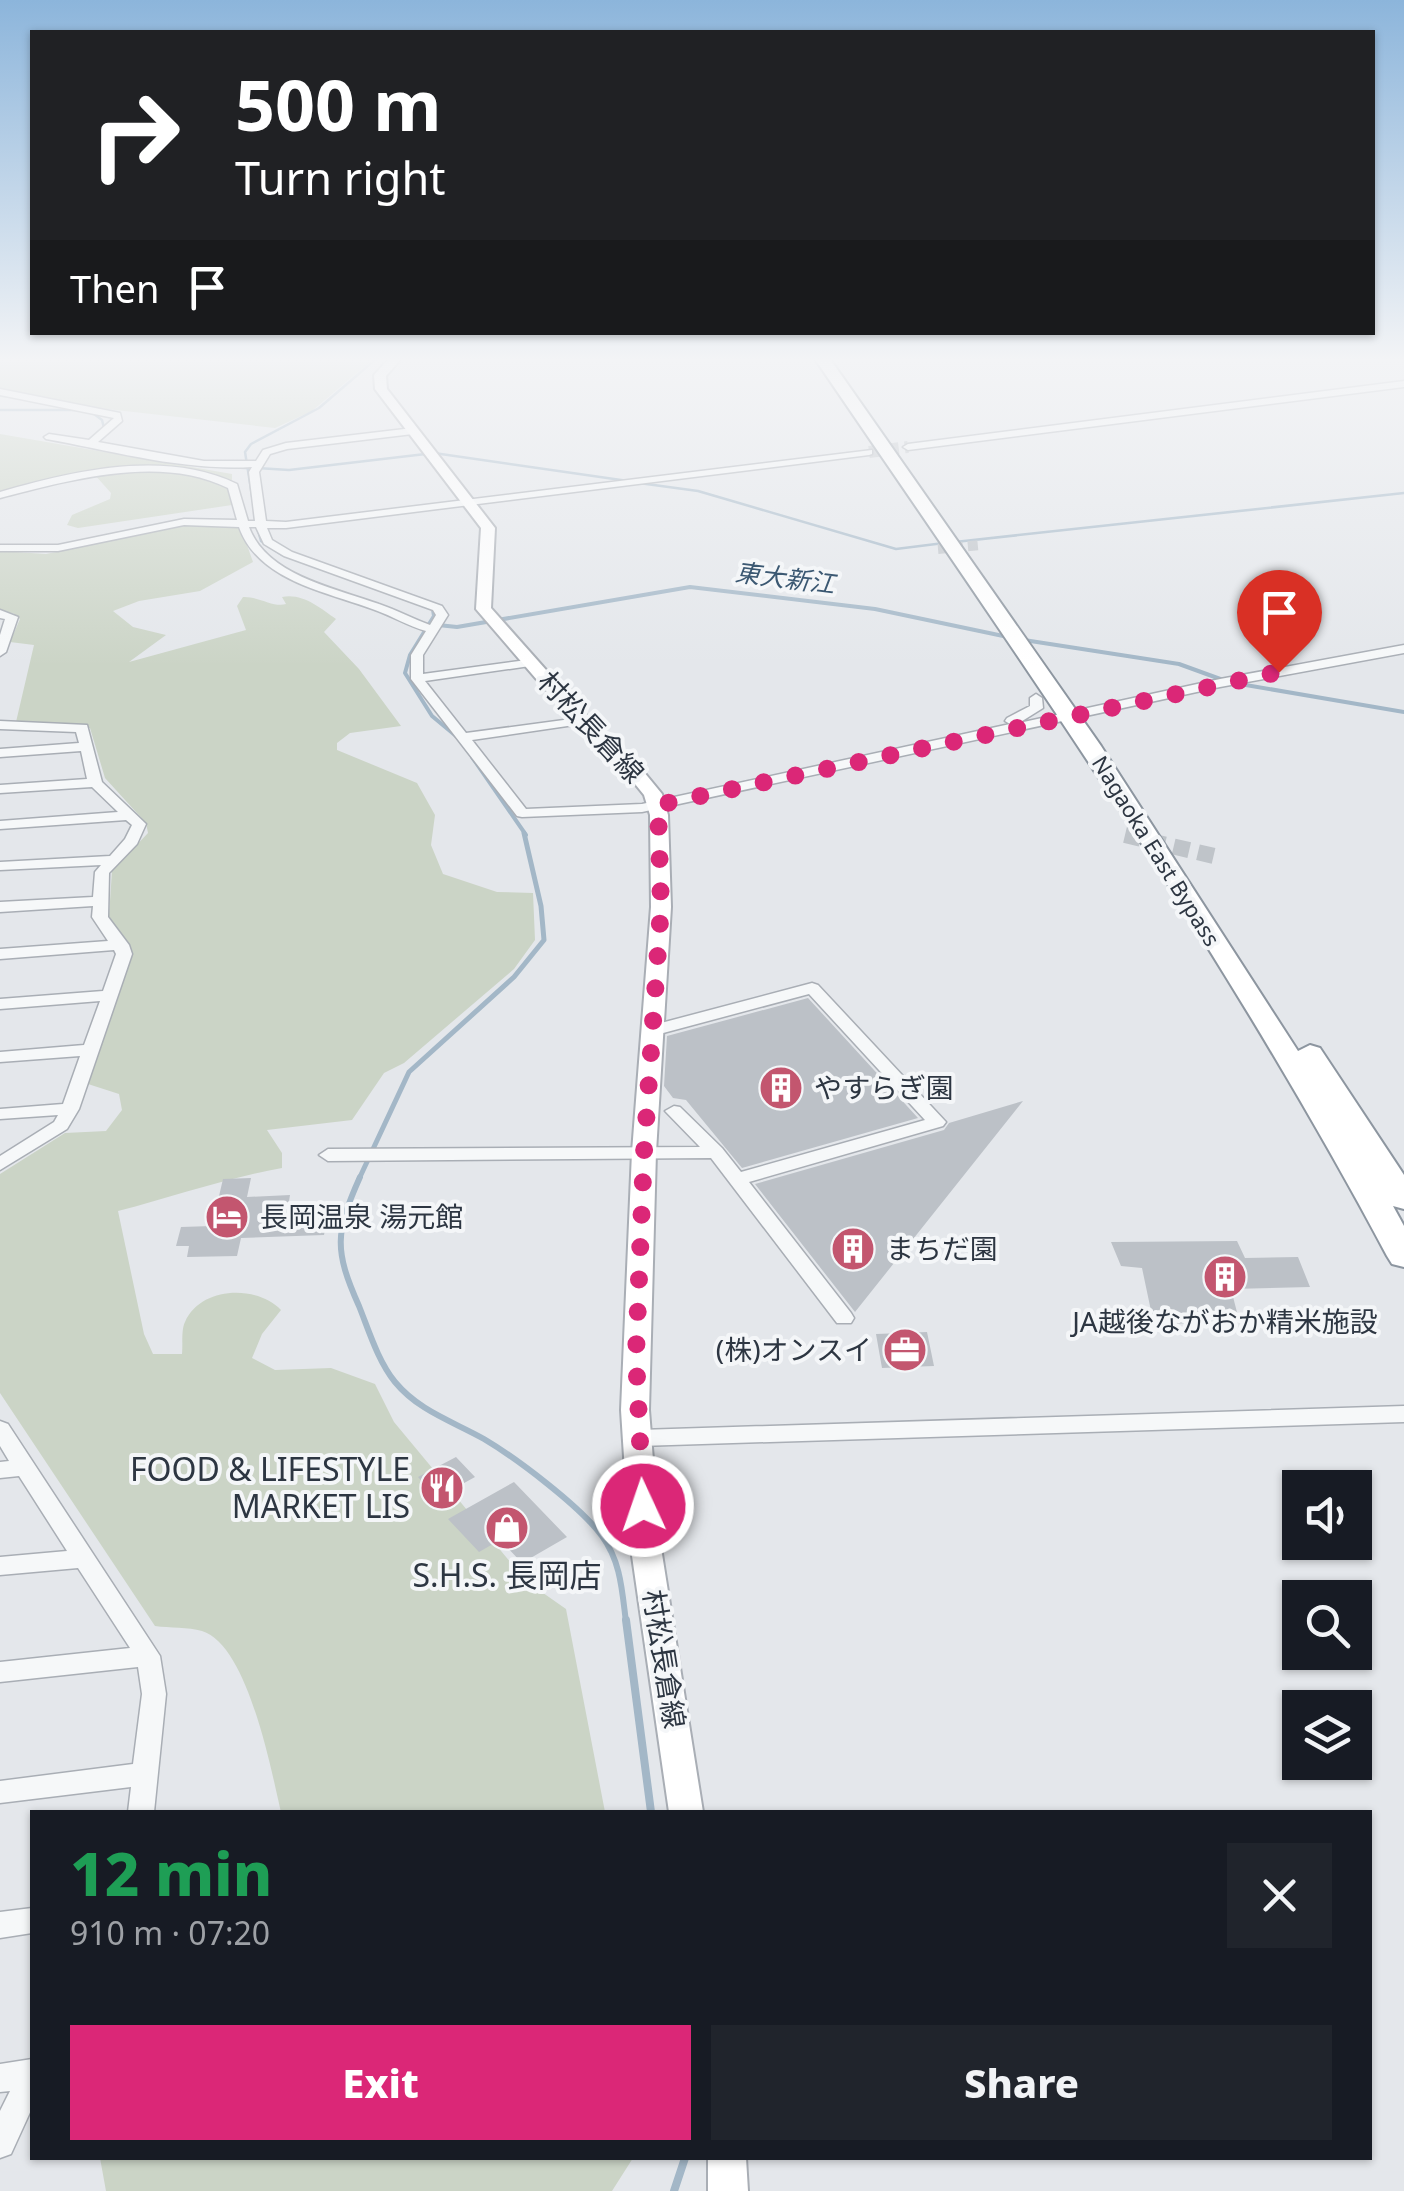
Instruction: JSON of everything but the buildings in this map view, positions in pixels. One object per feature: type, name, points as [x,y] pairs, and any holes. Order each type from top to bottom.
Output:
[{"type":"highway","name":"Nagaoka East Bypass","points":[[895,461],[1077,714],[1306,1086],[1404,1256]]},
{"type":"highway","name":"Nagaoka East Bypass","points":[[903,461],[1404,1198]]},
{"type":"main road","name":"村松長倉線","points":[[437,461],[490,534],[483,609],[581,720],[633,770],[658,805],[661,907],[644,1152],[636,1355],[644,1535],[686,1810]]},
{"type":"main road","points":[[726,2160],[728,2191]]},
{"type":"street","points":[[196,461],[256,464]]},
{"type":"street","points":[[258,461],[254,481],[264,537],[279,550],[435,605],[442,615],[417,654],[417,679],[522,812],[658,805],[1077,714],[1404,650]]},
{"type":"street","points":[[0,548],[58,548],[184,522],[262,525],[795,461]]},
{"type":"street","points":[[0,495],[98,475],[190,472],[230,483],[254,548],[317,586],[394,613],[416,626],[433,628]]},
{"type":"street","points":[[0,614],[12,618],[0,652]]},
{"type":"street","points":[[417,679],[530,662]]},
{"type":"street","points":[[1000,730],[1034,712],[1039,704],[1036,698]]},
{"type":"street","points":[[466,737],[581,720]]},
{"type":"street","points":[[0,725],[82,728],[95,783],[139,824],[139,832],[109,860],[102,872],[100,917],[124,954],[70,1109],[60,1126],[0,1164]]},
{"type":"street","points":[[0,753],[86,747]]},
{"type":"street","points":[[0,790],[95,783]]},
{"type":"street","points":[[0,825],[130,815]]},
{"type":"street","points":[[0,866],[109,860]]},
{"type":"street","points":[[0,908],[99,901]]},
{"type":"street","points":[[0,954],[121,945]]},
{"type":"street","points":[[652,1030],[812,988],[937,1122],[738,1179]]},
{"type":"street","points":[[0,1004],[110,995]]},
{"type":"street","points":[[0,1056],[92,1050]]},
{"type":"street","points":[[0,1114],[70,1109]]},
{"type":"street","points":[[674,1111],[716,1152],[844,1318]]},
{"type":"street","points":[[328,1155],[716,1152]]},
{"type":"street","points":[[640,1438],[1404,1414]]},
{"type":"street","points":[[0,1429],[148,1656],[154,1694],[141,1810]]},
{"type":"street","points":[[0,1470],[25,1467]]},
{"type":"street","points":[[0,1566],[86,1558]]},
{"type":"street","points":[[0,1672],[148,1656]]},
{"type":"street","points":[[0,1792],[146,1774]]},
{"type":"street","points":[[0,1925],[30,1921]]},
{"type":"street","points":[[0,2078],[30,2075]]},
{"type":"street","points":[[0,2143],[30,2079]]},
{"type":"green space","points":[[0,461],[158,461],[232,474],[232,505],[78,528],[67,525],[72,515],[110,499],[111,493],[94,474],[0,492]]},
{"type":"green space","points":[[189,525],[241,528],[253,562],[200,591],[139,601],[113,611],[133,627],[166,635],[129,662],[246,630],[237,606],[243,597],[281,605],[286,604],[282,597],[290,596],[311,602],[336,619],[324,632],[359,669],[401,726],[350,733],[337,743],[337,750],[417,783],[435,815],[431,845],[443,874],[497,892],[533,893],[535,940],[514,969],[404,1063],[384,1073],[352,1120],[267,1130],[282,1153],[282,1168],[118,1211],[144,1334],[153,1354],[182,1354],[185,1322],[203,1301],[244,1293],[271,1302],[281,1310],[262,1334],[252,1358],[275,1370],[331,1368],[375,1384],[394,1422],[526,1581],[566,1609],[605,1810],[281,1810],[255,1711],[232,1659],[218,1641],[202,1631],[155,1626],[0,1393],[0,1174],[65,1133],[106,1131],[122,1110],[119,1094],[88,1084],[132,956],[109,916],[112,871],[148,833],[146,823],[105,778],[90,728],[16,722],[34,645],[10,642],[20,619],[13,613],[0,612],[0,551],[46,554]]},
{"type":"green space","points":[[100,2160],[632,2160],[612,2191],[106,2191]]},
{"type":"waterway","points":[[246,461],[254,508]]},
{"type":"waterway","points":[[257,468],[289,470],[364,461]]},
{"type":"waterway","points":[[491,461],[628,481]]},
{"type":"waterway","points":[[222,467],[246,468]]},
{"type":"waterway","points":[[639,483],[698,491],[896,549],[944,543]]},
{"type":"waterway","points":[[955,542],[1404,493]]},
{"type":"waterway","name":"東大新江","points":[[256,523],[261,541],[282,555]]},
{"type":"waterway","name":"東大新江","points":[[438,625],[457,627],[690,587],[875,609],[1008,637]]},
{"type":"waterway","points":[[433,610],[434,616],[410,655],[405,673],[432,716],[456,736]]},
{"type":"waterway","name":"東大新江","points":[[1024,640],[1179,664],[1223,680]]},
{"type":"waterway","name":"東大新江","points":[[1234,683],[1404,712]]},
{"type":"waterway","points":[[472,757],[526,835]]},
{"type":"waterway","points":[[359,1179],[409,1072],[514,977],[544,940],[541,906],[524,833]]},
{"type":"waterway","points":[[360,1177],[342,1228],[342,1255],[351,1287],[384,1365],[415,1401],[513,1458],[592,1524],[617,1566],[626,1622]]},
{"type":"waterway","points":[[626,1620],[651,1810]]},
{"type":"waterway","points":[[674,2191],[684,2160]]},
{"type":"tunnel","points":[[938,549],[980,545]]},
{"type":"tunnel","points":[[1125,835],[1214,856]]},
{"type":"place","name":"やすらぎ園","points":[[781,1088]]},
{"type":"place","name":"長岡温泉 湯元館","points":[[227,1217]]},
{"type":"place","name":"まちだ園","points":[[853,1249]]},
{"type":"place","name":"JA越後ながおか精米施設","points":[[1225,1277]]},
{"type":"place","name":"(株)オンスイ","points":[[905,1350]]},
{"type":"place","name":"FOOD & LIFESTYLE MARKET LIS","points":[[442,1488]]},
{"type":"place","name":"S.H.S. 長岡店","points":[[507,1528]]},
{"type":"route","points":[[643,1506],[636,1355],[644,1152],[661,907],[658,805],[1279,672]]}]
